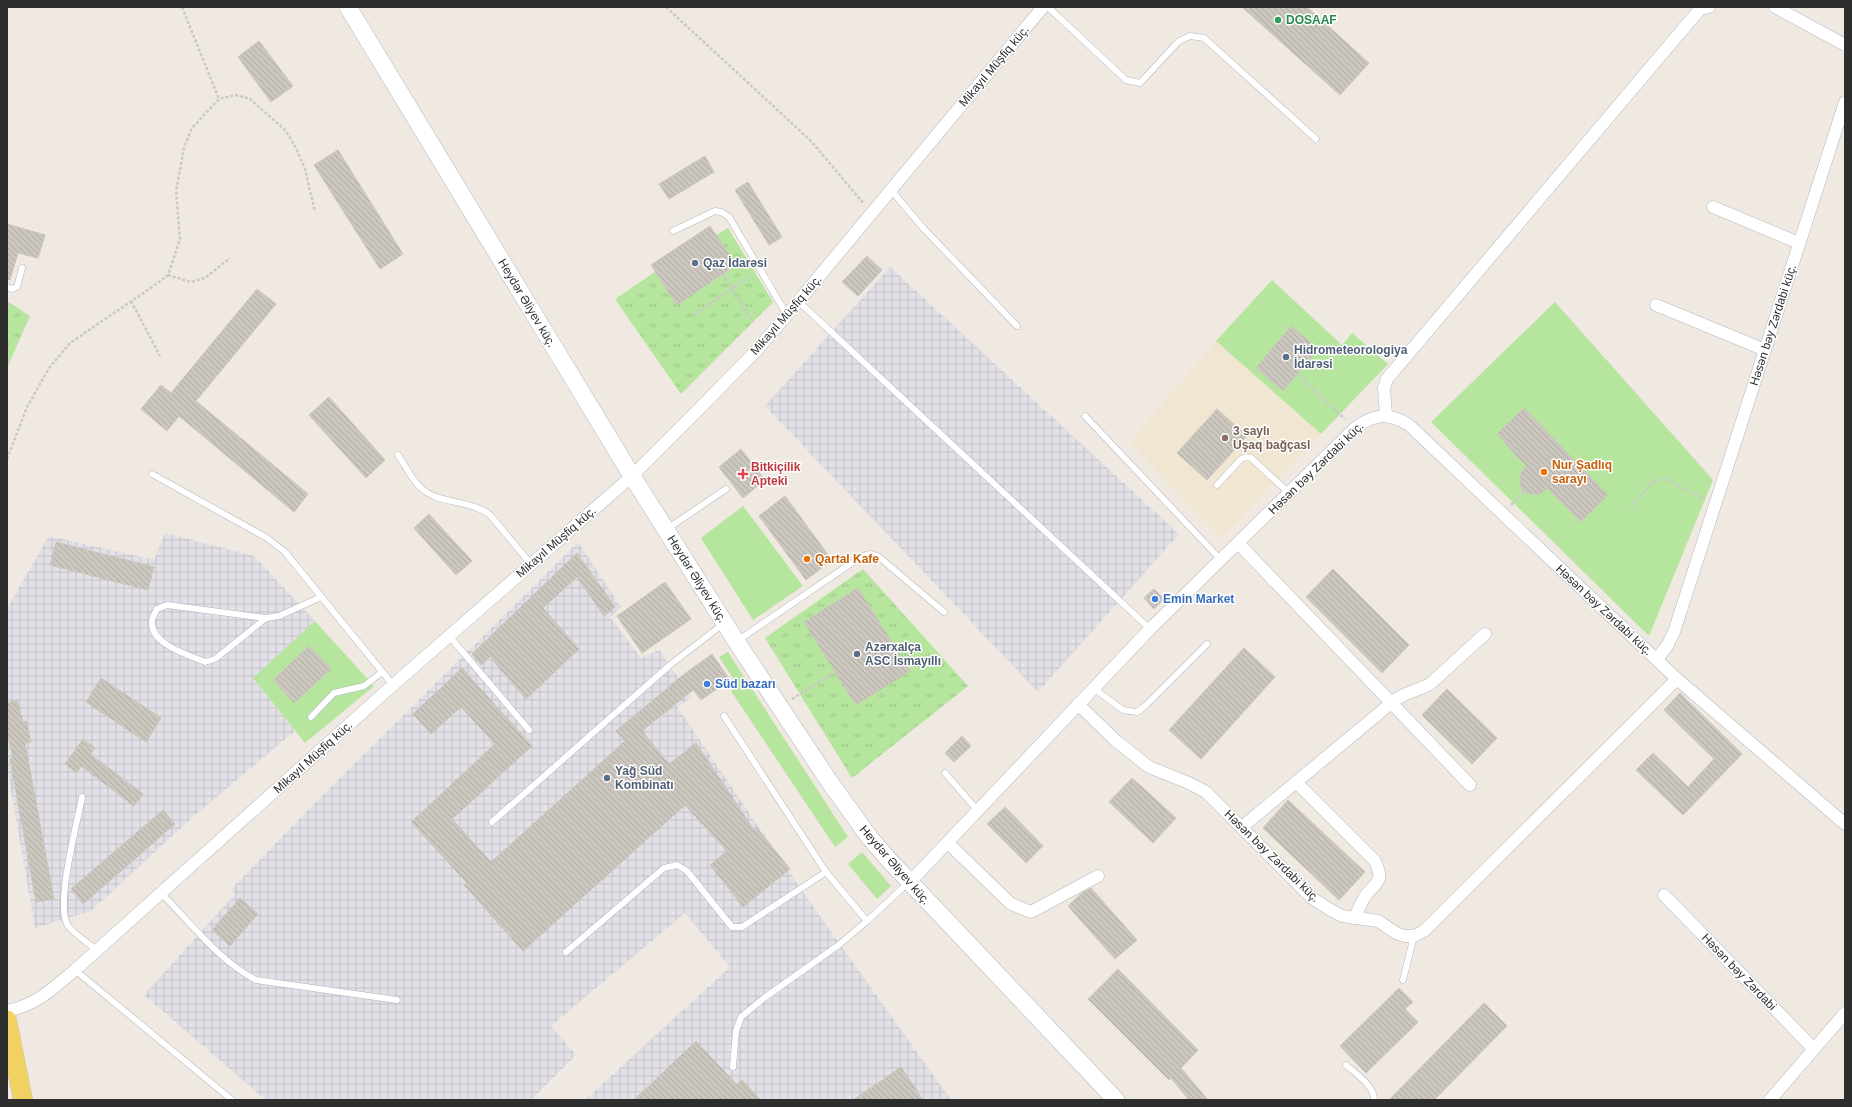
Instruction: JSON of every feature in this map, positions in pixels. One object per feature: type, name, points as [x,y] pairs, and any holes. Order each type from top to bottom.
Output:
[{"type":"main road","name":"Heydər Əliyev küç.","points":[[348,7],[632,476],[736,642],[870,838],[909,883],[1116,1100]]},
{"type":"main road","points":[[7,1020],[23,1100]]},
{"type":"street","name":"Mikayıl Müşfiq küç.","points":[[7,1011],[24,1007],[37,1001],[75,970],[393,685],[450,637],[530,564],[632,476],[757,350],[1043,7]]},
{"type":"street","points":[[1386,416],[1384,388],[1387,379],[1700,9],[1709,7]]},
{"type":"street","points":[[1775,7],[1845,45]]},
{"type":"street","name":"Həsən bəy Zərdabi küç.","points":[[1657,659],[1667,646],[1674,632],[1845,102]]},
{"type":"street","points":[[1713,207],[1799,243]]},
{"type":"street","points":[[1656,305],[1765,350]]},
{"type":"street","name":"Həsən bəy Zərdabi küç.","points":[[909,883],[1150,629],[1354,428],[1365,420],[1386,416],[1398,418],[1409,425],[1677,679],[1845,824]]},
{"type":"street","points":[[1238,543],[1390,704],[1470,785]]},
{"type":"street","points":[[1242,827],[1390,704],[1402,695],[1420,690],[1430,684],[1485,634]]},
{"type":"street","points":[[1414,936],[1424,931],[1677,679]]},
{"type":"street","name":"Həsən bəy Zərdabi küç.","points":[[1078,704],[1115,740],[1149,767],[1189,783],[1206,792],[1312,898],[1342,916],[1378,921],[1396,933],[1404,936],[1414,936]]},
{"type":"street","points":[[1296,782],[1376,861],[1380,872],[1379,882],[1361,902],[1356,918]]},
{"type":"street","points":[[948,843],[1011,904],[1031,912],[1098,876]]},
{"type":"street","name":"Həsən bəy Zərdabi","points":[[1664,895],[1814,1049]]},
{"type":"street","points":[[1770,1100],[1844,1016]]},
{"type":"lane","points":[[1048,7],[1126,80],[1140,83],[1179,41],[1190,36],[1204,38],[1316,139]]},
{"type":"lane","points":[[891,190],[924,229],[1017,326]]},
{"type":"lane","points":[[674,231],[715,211],[721,212],[728,217],[787,315]]},
{"type":"lane","points":[[7,287],[12,289],[17,287],[22,268]]},
{"type":"lane","points":[[798,301],[1150,629]]},
{"type":"lane","points":[[1085,416],[1221,560]]},
{"type":"lane","points":[[398,455],[421,489],[437,497],[483,509],[530,564]]},
{"type":"lane","points":[[1217,485],[1241,459],[1246,457],[1251,458],[1289,493]]},
{"type":"lane","points":[[152,474],[267,538],[285,552],[393,685]]},
{"type":"lane","points":[[666,530],[726,489]]},
{"type":"lane","points":[[736,642],[862,556],[871,554],[879,557],[944,612]]},
{"type":"lane","points":[[266,618],[215,659],[205,662],[166,645],[155,634],[151,623],[157,609],[167,605],[266,618],[279,616],[321,597]]},
{"type":"lane","points":[[492,822],[670,665],[724,622]]},
{"type":"lane","points":[[450,637],[529,730]]},
{"type":"lane","points":[[1093,688],[1123,710],[1137,712],[1145,706],[1207,644]]},
{"type":"lane","points":[[311,717],[334,693],[364,686],[382,672]]},
{"type":"lane","points":[[724,716],[826,872],[867,921]]},
{"type":"lane","points":[[945,774],[978,811]]},
{"type":"lane","points":[[82,797],[64,891],[63,910],[70,927],[97,950]]},
{"type":"lane","points":[[566,952],[664,868],[677,865],[687,871],[732,927],[742,927],[826,872]]},
{"type":"lane","points":[[733,1067],[736,1031],[741,1017],[764,998],[840,944],[909,883]]},
{"type":"lane","points":[[161,893],[227,961],[240,972],[256,980],[397,1000]]},
{"type":"lane","points":[[1403,980],[1414,936]]},
{"type":"lane","points":[[75,970],[232,1100]]},
{"type":"lane","points":[[1346,1065],[1370,1088],[1374,1096],[1374,1100]]},
{"type":"path","points":[[182,7],[219,99]]},
{"type":"path","points":[[666,7],[811,141],[872,213]]},
{"type":"path","points":[[7,459],[27,407],[49,368],[70,343],[156,285],[168,275],[180,239],[176,191],[184,148],[192,128],[219,99],[236,95],[250,99],[286,131],[296,148],[305,169],[315,212]]},
{"type":"path","points":[[168,275],[191,282],[205,278],[230,258]]},
{"type":"path","points":[[693,316],[760,269]]},
{"type":"path","points":[[724,274],[753,322]]},
{"type":"path","points":[[131,301],[160,356]]},
{"type":"path","points":[[1297,374],[1354,428]]},
{"type":"path","points":[[1631,508],[1652,482],[1665,479],[1715,505]]},
{"type":"path","points":[[780,707],[835,672]]},
{"type":"shaded area","points":[[890,267],[1179,534],[1038,692],[765,406]]},
{"type":"shaded area","name":"3 saylı Uşaq bağçasl","points":[[1216,341],[1321,434],[1221,539],[1130,442]]},
{"type":"shaded area","points":[[165,533],[254,556],[315,621],[253,678],[295,731],[194,816],[91,911],[35,928],[7,767],[7,609],[49,536],[154,560]]},
{"type":"shaded area","points":[[578,542],[621,607],[610,617],[641,658],[659,650],[670,665],[691,697],[678,708],[807,898],[951,1100],[585,1100],[730,967],[685,913],[551,1026],[576,1055],[531,1100],[266,1100],[144,995],[235,894],[231,889],[323,795]]},
{"type":"green space","points":[[728,228],[773,302],[681,394],[615,299],[655,272],[677,304],[736,266],[716,235]]},
{"type":"green space","points":[[1272,280],[1342,345],[1352,333],[1388,364],[1321,434],[1216,341]]},
{"type":"green space","points":[[7,301],[30,316],[7,368]]},
{"type":"green space","points":[[1555,302],[1713,480],[1649,636],[1431,422]]},
{"type":"green space","points":[[743,506],[803,586],[753,620],[701,538]]},
{"type":"green space","points":[[863,569],[968,686],[852,778],[765,638]]},
{"type":"green space","points":[[315,621],[374,686],[305,743],[253,678]]},
{"type":"green space","points":[[728,652],[848,837],[835,847],[731,691],[737,684],[719,657]]},
{"type":"green space","points":[[862,852],[891,886],[877,899],[848,864]]},
{"type":"building","points":[[1242,7],[1307,7],[1369,63],[1340,95]]},
{"type":"building","points":[[259,41],[293,86],[271,102],[238,57]]},
{"type":"building","points":[[338,150],[403,254],[380,269],[314,165]]},
{"type":"building","points":[[705,156],[714,172],[669,199],[659,184]]},
{"type":"building","points":[[748,182],[782,237],[769,245],[735,190]]},
{"type":"building","points":[[7,224],[45,235],[38,258],[18,253],[10,280],[7,279]]},
{"type":"building","points":[[710,226],[736,265],[677,305],[651,265]]},
{"type":"building","points":[[867,256],[882,270],[858,296],[842,282]]},
{"type":"building","points":[[257,289],[276,304],[196,401],[308,494],[294,512],[179,416],[167,431],[141,409],[161,385],[171,393]]},
{"type":"building","points":[[1291,326],[1318,349],[1283,391],[1256,368]]},
{"type":"building","points":[[329,397],[385,460],[366,478],[309,415]]},
{"type":"building","points":[[1524,408],[1608,495],[1581,522],[1547,488],[1540,494],[1530,494],[1524,492],[1520,486],[1520,475],[1526,466],[1497,434]]},
{"type":"building","points":[[1217,409],[1247,436],[1207,480],[1177,453]]},
{"type":"building","points":[[741,449],[765,480],[743,498],[719,467]]},
{"type":"building","points":[[785,496],[832,560],[806,580],[759,516]]},
{"type":"building","points":[[429,514],[472,561],[456,575],[414,528]]},
{"type":"building","points":[[56,542],[154,567],[148,590],[50,565]]},
{"type":"building","points":[[577,553],[615,607],[604,616],[577,577],[543,608],[579,649],[526,699],[490,657],[481,665],[472,654]]},
{"type":"building","points":[[1333,569],[1409,645],[1382,673],[1306,597]]},
{"type":"building","points":[[665,582],[691,619],[642,653],[617,616]]},
{"type":"building","points":[[858,588],[910,671],[856,705],[804,622]]},
{"type":"building","points":[[1154,589],[1164,599],[1154,609],[1144,598]]},
{"type":"building","points":[[309,646],[331,669],[294,703],[273,680]]},
{"type":"building","points":[[1244,648],[1275,677],[1201,759],[1169,730]]},
{"type":"building","points":[[712,654],[730,680],[701,700],[693,690],[642,731],[669,764],[696,743],[754,830],[757,828],[790,869],[743,907],[710,865],[727,851],[685,805],[523,951],[464,885],[467,883],[411,822],[495,744],[461,707],[431,734],[413,714],[462,668],[532,746],[452,819],[491,862],[625,741],[616,731],[683,675]]},
{"type":"building","points":[[101,678],[161,718],[146,742],[86,702]]},
{"type":"building","points":[[1447,689],[1497,738],[1472,764],[1422,715]]},
{"type":"building","points":[[1680,693],[1742,754],[1683,815],[1636,770],[1653,753],[1688,787],[1714,759],[1664,710]]},
{"type":"building","points":[[17,700],[23,722],[26,721],[31,742],[25,743],[54,899],[36,902],[10,759],[13,758],[7,732],[7,703]]},
{"type":"building","points":[[962,736],[971,746],[954,762],[945,753]]},
{"type":"building","points":[[83,739],[95,748],[90,754],[143,794],[134,806],[81,766],[77,773],[65,764]]},
{"type":"building","points":[[1132,778],[1176,818],[1153,843],[1109,802]]},
{"type":"building","points":[[1288,800],[1365,872],[1339,900],[1263,828]]},
{"type":"building","points":[[1005,807],[1043,846],[1026,863],[987,824]]},
{"type":"building","points":[[163,810],[175,824],[83,904],[71,889]]},
{"type":"building","points":[[1091,888],[1137,940],[1115,959],[1068,906],[1082,893]]},
{"type":"building","points":[[240,898],[258,914],[230,946],[212,930]]},
{"type":"building","points":[[1118,969],[1198,1050],[1181,1068],[1208,1100],[1189,1100],[1171,1078],[1169,1080],[1088,999]]},
{"type":"building","points":[[1399,988],[1413,1002],[1405,1009],[1418,1022],[1366,1073],[1340,1046]]},
{"type":"building","points":[[1484,1003],[1507,1026],[1434,1100],[1389,1100]]},
{"type":"building","points":[[696,1041],[737,1085],[742,1080],[761,1100],[634,1100]]},
{"type":"building","points":[[901,1067],[923,1100],[853,1100]]},
{"type":"place","name":"DOSAAF","points":[[1278,20]]},
{"type":"place","name":"Qaz İdarəsi","points":[[695,263]]},
{"type":"place","name":"Hidrometeorologiya İdarəsi","points":[[1286,357]]},
{"type":"place","name":"3 saylı Uşaq bağçasl","points":[[1225,438]]},
{"type":"place","name":"Nur Şadlıq sarayı","points":[[1544,472]]},
{"type":"place","name":"Bitkiçilik Apteki","points":[[743,474]]},
{"type":"place","name":"Qartal Kafe","points":[[807,559]]},
{"type":"place","name":"Emin Market","points":[[1155,599]]},
{"type":"place","name":"Azərxalça ASC İsmayıllı","points":[[857,654]]},
{"type":"place","name":"Süd bazarı","points":[[707,684]]},
{"type":"place","name":"Yağ Süd Kombinatı","points":[[607,778]]}]
